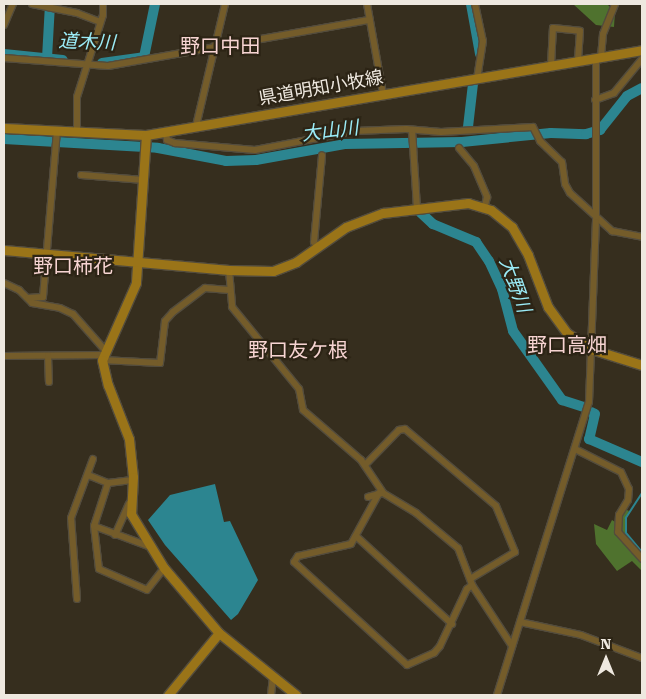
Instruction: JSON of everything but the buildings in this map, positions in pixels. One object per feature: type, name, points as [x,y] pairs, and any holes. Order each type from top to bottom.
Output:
[{"type":"street","points":[[4,25],[13,4]]},
{"type":"street","points":[[32,4],[100,22]]},
{"type":"street","points":[[76,133],[76,102],[100,22],[102,4]]},
{"type":"street","points":[[196,126],[225,4]]},
{"type":"street","points":[[368,4],[383,94]]},
{"type":"street","points":[[475,4],[483,41],[476,78]]},
{"type":"street","points":[[498,695],[589,402],[596,217],[595,100],[603,34],[616,4]]},
{"type":"street","points":[[4,58],[108,66],[370,20]]},
{"type":"street","points":[[551,65],[553,28],[580,31],[578,61]]},
{"type":"street","name":"県道明知小牧線","points":[[4,128],[146,138],[196,126],[642,50]]},
{"type":"street","points":[[595,100],[614,93],[642,59]]},
{"type":"street","points":[[166,132],[167,140],[175,143],[255,150],[335,133],[494,131],[526,126],[534,130],[538,138],[562,162],[565,184],[570,193],[612,231],[642,237]]},
{"type":"street","points":[[412,132],[417,206]]},
{"type":"street","points":[[28,298],[43,297],[57,133]]},
{"type":"street","points":[[103,355],[134,289],[138,262],[146,138]]},
{"type":"street","points":[[458,148],[474,166],[487,197],[485,206]]},
{"type":"street","points":[[317,246],[314,242],[322,155]]},
{"type":"street","points":[[81,175],[144,177]]},
{"type":"street","points":[[4,250],[229,270],[283,268],[346,227],[366,219],[417,206],[458,202],[485,206],[500,216],[521,238],[548,307],[558,325],[592,349],[642,365]]},
{"type":"street","points":[[229,270],[229,300],[238,315],[299,389],[303,410],[365,465],[381,493],[416,513],[450,539],[464,558],[471,582],[512,646]]},
{"type":"street","points":[[4,283],[20,290],[32,303],[60,308],[74,314],[95,335],[103,355],[108,385],[129,439],[132,480],[129,504],[115,535]]},
{"type":"street","points":[[4,356],[103,355],[160,363],[166,321],[173,312],[206,288],[229,290]]},
{"type":"street","points":[[48,356],[49,382]]},
{"type":"street","points":[[365,465],[399,430],[405,429],[496,506],[507,526],[515,552],[471,582],[452,624],[434,653],[407,665],[294,562],[298,556],[351,544],[381,493]]},
{"type":"street","points":[[575,449],[621,472],[629,489],[628,500],[618,515],[618,532],[642,559]]},
{"type":"street","points":[[77,599],[71,518],[94,459]]},
{"type":"street","points":[[88,475],[108,483],[132,480]]},
{"type":"street","points":[[108,483],[94,526],[101,572],[147,590],[164,568]]},
{"type":"street","points":[[368,497],[381,493]]},
{"type":"street","points":[[129,504],[134,523],[164,568],[219,633],[296,695]]},
{"type":"street","points":[[94,526],[151,547]]},
{"type":"street","points":[[356,538],[452,624]]},
{"type":"street","points":[[520,622],[581,635],[642,658]]},
{"type":"street","points":[[168,695],[219,633]]},
{"type":"street","points":[[271,695],[273,677]]},
{"type":"green space","points":[[573,4],[607,4],[615,12],[614,27],[596,25]]},
{"type":"green space","points":[[625,509],[629,511],[625,519],[625,533],[642,553],[642,571],[632,561],[617,571],[596,544],[594,524],[607,530],[612,520],[620,525]]},
{"type":"water","points":[[215,484],[224,522],[230,521],[258,580],[238,614],[231,620],[165,545],[148,520],[170,495]]},
{"type":"waterway","points":[[47,58],[50,4]]},
{"type":"waterway","name":"道木川","points":[[102,63],[144,57],[155,4]]},
{"type":"waterway","points":[[471,4],[480,54]]},
{"type":"waterway","name":"道木川","points":[[4,54],[63,60]]},
{"type":"waterway","points":[[468,127],[473,84]]},
{"type":"waterway","name":"大山川","points":[[4,139],[158,148],[226,161],[256,160],[345,144],[462,142],[551,133],[586,134],[600,130],[627,96],[642,88]]},
{"type":"waterway","name":"大野川","points":[[420,212],[433,224],[476,242],[489,261],[502,289],[513,331],[562,400],[583,407]]},
{"type":"waterway","name":"大野川","points":[[591,412],[595,414],[589,439],[642,462]]},
{"type":"waterway","points":[[642,493],[626,518],[626,533],[642,552]]},
{"type":"district","name":"野口中田","points":[[220,46]]},
{"type":"district","name":"野口柿花","points":[[73,266]]},
{"type":"district","name":"野口高畑","points":[[567,345]]},
{"type":"district","name":"野口友ケ根","points":[[298,350]]}]
